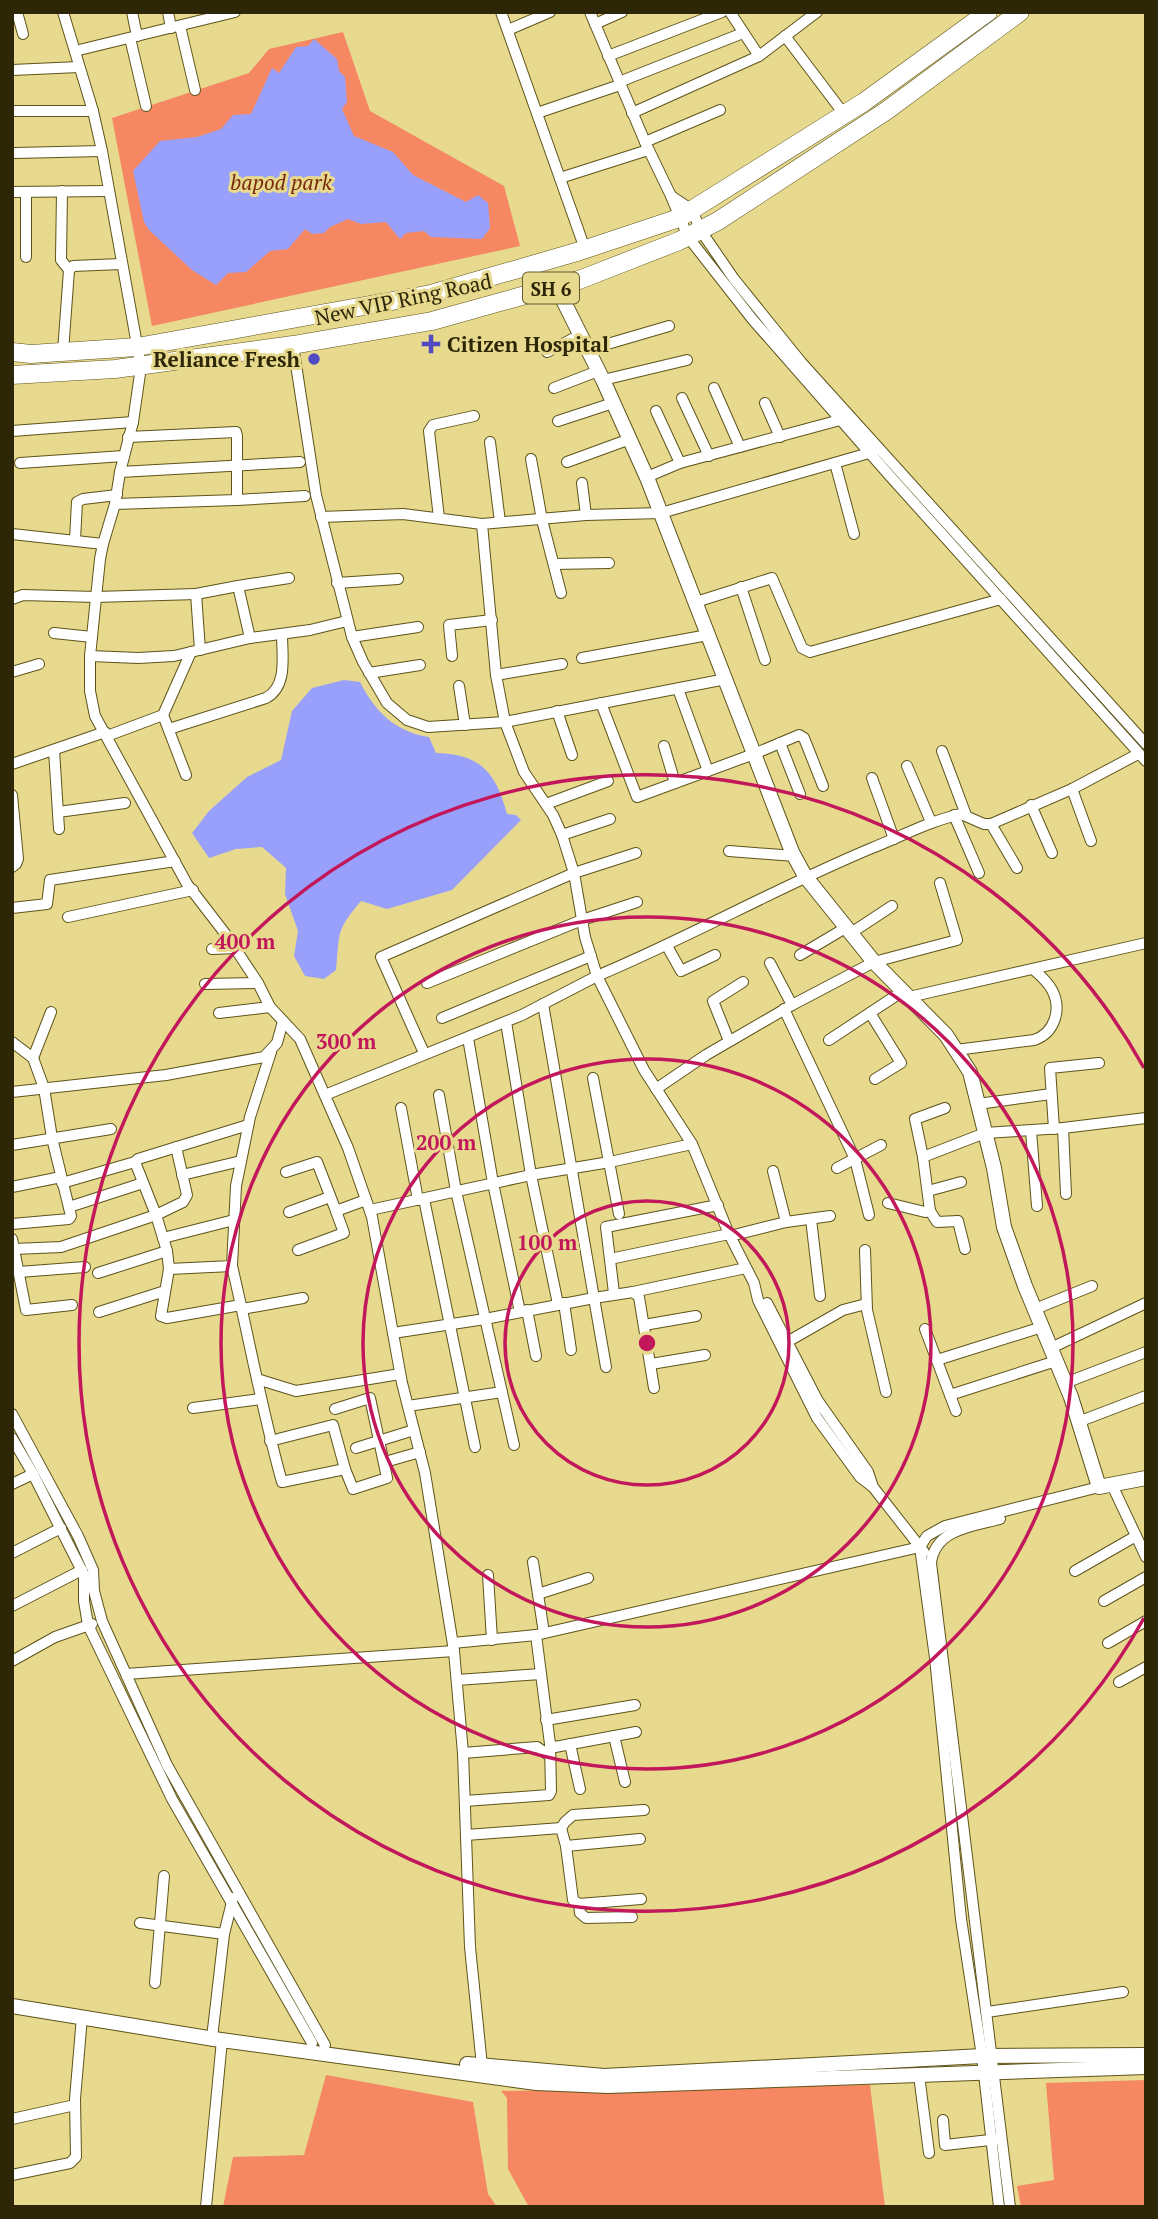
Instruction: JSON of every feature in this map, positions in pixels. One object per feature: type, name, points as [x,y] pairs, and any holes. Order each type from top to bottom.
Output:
[{"type":"main road","name":"New VIP Ring Road","points":[[12,352],[137,347],[440,292],[585,249],[685,214],[844,114],[988,12]]},
{"type":"main road","name":"New VIP Ring Road","points":[[12,375],[141,367],[293,345],[432,321],[579,280],[694,234],[886,111],[1020,12]]},
{"type":"street","points":[[17,12],[23,34]]},
{"type":"street","points":[[63,12],[93,111],[102,151],[107,191],[141,367],[133,422],[116,500],[103,544],[96,597],[90,656],[90,691],[95,716],[192,891],[235,948],[270,1007],[300,1039],[326,1095],[368,1205],[400,1374],[420,1452],[454,1647],[463,1753],[470,1947],[482,2066]]},
{"type":"street","points":[[132,12],[146,106]]},
{"type":"street","points":[[168,12],[195,90]]},
{"type":"street","points":[[75,51],[235,12]]},
{"type":"street","points":[[501,12],[585,249]]},
{"type":"street","points":[[508,30],[550,12]]},
{"type":"street","points":[[326,1095],[506,1021],[597,976],[667,946],[805,876],[931,822],[954,815],[966,815],[984,824],[991,824],[1142,758],[1111,714],[874,451],[840,420],[753,320],[694,234],[685,214],[671,195],[646,146],[590,12]]},
{"type":"street","points":[[595,24],[622,12]]},
{"type":"street","points":[[632,113],[759,56],[817,12]]},
{"type":"street","points":[[608,56],[730,13],[759,56]]},
{"type":"street","points":[[537,113],[743,33]]},
{"type":"street","points":[[785,36],[844,114]]},
{"type":"street","points":[[12,70],[79,67]]},
{"type":"street","points":[[560,178],[646,146],[720,110]]},
{"type":"street","points":[[12,111],[93,111]]},
{"type":"street","points":[[15,153],[102,151]]},
{"type":"street","points":[[26,191],[26,257]]},
{"type":"street","points":[[62,191],[61,260],[69,270],[63,352]]},
{"type":"street","points":[[12,192],[107,191]]},
{"type":"street","points":[[694,234],[1001,599],[1111,714],[1146,744]]},
{"type":"street","points":[[69,270],[73,266],[121,264]]},
{"type":"street","points":[[556,286],[647,477],[754,754],[805,876],[874,962],[946,1035],[970,1072],[1004,1227],[1065,1383],[1100,1488],[1136,1536],[1146,1557]]},
{"type":"street","points":[[587,350],[669,327]]},
{"type":"street","points":[[547,352],[580,335]]},
{"type":"street","points":[[293,345],[321,517],[347,621],[369,673],[387,703],[407,720],[428,727],[505,723],[726,679]]},
{"type":"street","points":[[554,388],[687,360]]},
{"type":"street","points":[[714,388],[740,447]]},
{"type":"street","points":[[682,398],[709,456]]},
{"type":"street","points":[[558,421],[613,403]]},
{"type":"street","points":[[765,403],[780,437]]},
{"type":"street","points":[[656,411],[680,463]]},
{"type":"street","points":[[439,518],[429,431],[433,425],[474,416]]},
{"type":"street","points":[[647,477],[680,463],[840,420]]},
{"type":"street","points":[[12,431],[133,422]]},
{"type":"street","points":[[128,437],[236,432],[237,500]]},
{"type":"street","points":[[567,462],[630,439]]},
{"type":"street","points":[[491,442],[500,522]]},
{"type":"street","points":[[321,517],[403,514],[482,524],[586,515],[661,513],[874,451]]},
{"type":"street","points":[[20,463],[124,456]]},
{"type":"street","points":[[531,459],[542,520],[561,593]]},
{"type":"street","points":[[120,472],[300,462]]},
{"type":"street","points":[[835,463],[854,534]]},
{"type":"street","points":[[582,483],[586,515]]},
{"type":"street","points":[[75,540],[77,502],[83,499],[237,500],[305,496]]},
{"type":"street","points":[[482,524],[496,675],[505,723],[524,772],[546,804],[562,835],[574,873],[590,956],[597,976],[644,1070],[692,1144],[730,1235],[754,1283],[763,1294],[818,1401],[866,1468],[873,1487]]},
{"type":"street","points":[[12,534],[103,544]]},
{"type":"street","points":[[554,564],[610,563]]},
{"type":"street","points":[[12,599],[23,595],[96,597],[196,594],[289,578]]},
{"type":"street","points":[[696,602],[773,578],[802,648],[810,652],[1001,599]]},
{"type":"street","points":[[337,583],[398,579]]},
{"type":"street","points":[[237,586],[250,638]]},
{"type":"street","points":[[741,587],[765,660]]},
{"type":"street","points":[[12,764],[163,715],[196,651],[196,594]]},
{"type":"street","points":[[452,656],[449,625],[492,620]]},
{"type":"street","points":[[90,656],[174,656],[250,638],[347,621]]},
{"type":"street","points":[[352,637],[418,626]]},
{"type":"street","points":[[54,633],[92,637]]},
{"type":"street","points":[[169,729],[266,698],[276,691],[281,678],[282,634]]},
{"type":"street","points":[[582,658],[708,635]]},
{"type":"street","points":[[12,672],[39,664]]},
{"type":"street","points":[[496,675],[562,664]]},
{"type":"street","points":[[369,673],[420,665]]},
{"type":"street","points":[[459,686],[465,725]]},
{"type":"street","points":[[678,689],[708,771]]},
{"type":"street","points":[[601,703],[636,797],[796,736],[802,736],[823,786]]},
{"type":"street","points":[[557,711],[572,755]]},
{"type":"street","points":[[163,715],[186,775]]},
{"type":"street","points":[[780,743],[800,794]]},
{"type":"street","points":[[664,746],[675,783]]},
{"type":"street","points":[[54,750],[59,829]]},
{"type":"street","points":[[942,751],[966,815]]},
{"type":"street","points":[[906,766],[931,822]]},
{"type":"street","points":[[872,778],[894,839]]},
{"type":"street","points":[[546,804],[608,781]]},
{"type":"street","points":[[1072,789],[1091,841]]},
{"type":"street","points":[[12,795],[18,859],[12,867]]},
{"type":"street","points":[[58,811],[125,803]]},
{"type":"street","points":[[1031,805],[1052,853]]},
{"type":"street","points":[[954,815],[979,873]]},
{"type":"street","points":[[562,835],[610,819]]},
{"type":"street","points":[[991,824],[1017,868]]},
{"type":"street","points":[[729,852],[795,856]]},
{"type":"street","points":[[424,1053],[381,957],[574,873],[636,853]]},
{"type":"street","points":[[12,908],[47,904],[50,880],[175,861]]},
{"type":"street","points":[[656,1089],[729,1041],[874,962],[957,940],[940,883]]},
{"type":"street","points":[[68,917],[192,891]]},
{"type":"street","points":[[427,983],[582,920],[637,902]]},
{"type":"street","points":[[800,955],[892,906]]},
{"type":"street","points":[[829,1040],[870,1013],[906,994],[1146,943]]},
{"type":"street","points":[[667,946],[681,971],[715,955]]},
{"type":"street","points":[[212,949],[235,948]]},
{"type":"street","points":[[442,1018],[590,956]]},
{"type":"street","points":[[770,963],[855,1158],[869,1215]]},
{"type":"street","points":[[956,1050],[1043,1037],[1057,1015],[1055,998],[1049,986],[1033,969]]},
{"type":"street","points":[[729,1041],[713,1001],[743,982]]},
{"type":"street","points":[[205,984],[258,983]]},
{"type":"street","points":[[543,1004],[606,1367]]},
{"type":"street","points":[[219,1013],[270,1007]]},
{"type":"street","points":[[33,1058],[51,1012]]},
{"type":"street","points":[[870,1013],[901,1063],[875,1079]]},
{"type":"street","points":[[283,1021],[248,1125],[236,1186],[232,1266],[270,1441],[282,1482],[345,1469]]},
{"type":"street","points":[[506,1021],[531,1175],[572,1350]]},
{"type":"street","points":[[468,1038],[493,1183],[536,1356]]},
{"type":"street","points":[[12,1042],[33,1058],[44,1088],[52,1138],[69,1207],[69,1219],[12,1224]]},
{"type":"street","points":[[12,1092],[166,1075],[264,1057],[271,1052]]},
{"type":"street","points":[[1066,1194],[1051,1094],[1050,1068],[1099,1063]]},
{"type":"street","points":[[593,1078],[619,1214]]},
{"type":"street","points":[[978,1104],[1051,1094]]},
{"type":"street","points":[[439,1095],[456,1191],[514,1445]]},
{"type":"street","points":[[401,1108],[475,1447]]},
{"type":"street","points":[[945,1108],[918,1117],[914,1121],[923,1157],[930,1211],[937,1222],[958,1221],[965,1250]]},
{"type":"street","points":[[923,1157],[985,1133],[1146,1118]]},
{"type":"street","points":[[12,1187],[62,1180],[135,1162],[248,1125]]},
{"type":"street","points":[[12,1145],[111,1129]]},
{"type":"street","points":[[1031,1130],[1037,1206]]},
{"type":"street","points":[[336,1211],[421,1199],[692,1144]]},
{"type":"street","points":[[837,1168],[881,1144]]},
{"type":"street","points":[[72,1305],[26,1310],[13,1244],[61,1247],[156,1214],[186,1199],[176,1147]]},
{"type":"street","points":[[182,1175],[241,1161]]},
{"type":"street","points":[[135,1162],[156,1214],[167,1251],[169,1269],[161,1316],[167,1318],[303,1298]]},
{"type":"street","points":[[286,1172],[317,1162],[344,1233],[298,1250]]},
{"type":"street","points":[[773,1171],[786,1222]]},
{"type":"street","points":[[928,1191],[961,1182]]},
{"type":"street","points":[[69,1207],[143,1183]]},
{"type":"street","points":[[289,1213],[330,1197]]},
{"type":"street","points":[[888,1203],[930,1211]]},
{"type":"street","points":[[614,1293],[606,1227],[718,1205]]},
{"type":"street","points":[[610,1259],[786,1222],[830,1216]]},
{"type":"street","points":[[811,1219],[820,1296]]},
{"type":"street","points":[[163,1238],[234,1220]]},
{"type":"street","points":[[865,1250],[866,1304],[886,1392]]},
{"type":"street","points":[[98,1273],[167,1251]]},
{"type":"street","points":[[169,1269],[232,1266]]},
{"type":"street","points":[[19,1272],[85,1267]]},
{"type":"street","points":[[393,1333],[485,1319],[614,1293],[633,1292],[746,1268]]},
{"type":"street","points":[[754,1283],[758,1300],[817,1418],[860,1477],[873,1487],[931,1560]]},
{"type":"street","points":[[1035,1309],[1092,1286]]},
{"type":"street","points":[[99,1312],[165,1292]]},
{"type":"street","points":[[633,1292],[639,1297],[654,1388]]},
{"type":"street","points":[[950,1395],[1053,1355],[1146,1303]]},
{"type":"street","points":[[787,1342],[843,1311],[866,1304]]},
{"type":"street","points":[[644,1325],[696,1316]]},
{"type":"street","points":[[937,1360],[1042,1327]]},
{"type":"street","points":[[925,1329],[956,1411]]},
{"type":"street","points":[[1065,1383],[1146,1352]]},
{"type":"street","points":[[651,1364],[705,1355]]},
{"type":"street","points":[[257,1380],[296,1391],[400,1374]]},
{"type":"street","points":[[408,1406],[502,1392]]},
{"type":"street","points":[[1079,1422],[1146,1396]]},
{"type":"street","points":[[270,1441],[334,1425],[353,1489],[387,1479],[370,1398],[335,1409]]},
{"type":"street","points":[[193,1408],[261,1399]]},
{"type":"street","points":[[12,1414],[78,1536],[93,1570],[94,1591],[102,1621],[173,1775],[236,1885],[319,2044]]},
{"type":"street","points":[[356,1448],[414,1430]]},
{"type":"street","points":[[12,1438],[16,1454],[33,1474],[85,1574],[84,1601],[89,1626],[164,1783],[232,1902],[319,2044]]},
{"type":"street","points":[[385,1462],[420,1452]]},
{"type":"street","points":[[12,1484],[33,1474]]},
{"type":"street","points":[[1010,2207],[997,2139],[987,2056],[959,1904],[935,1658],[920,1547],[927,1536],[945,1526],[1081,1490],[1146,1478]]},
{"type":"street","points":[[987,2056],[987,2012],[971,1903],[931,1560],[937,1544],[951,1532],[1100,1488]]},
{"type":"street","points":[[12,1553],[61,1528]]},
{"type":"street","points":[[1074,1571],[1136,1536]]},
{"type":"street","points":[[126,1674],[454,1647],[540,1634],[920,1547]]},
{"type":"street","points":[[464,1801],[549,1795],[551,1791],[550,1750],[541,1674],[538,1594],[533,1562]]},
{"type":"street","points":[[12,1606],[82,1570]]},
{"type":"street","points":[[488,1575],[492,1640]]},
{"type":"street","points":[[1104,1601],[1146,1577]]},
{"type":"street","points":[[538,1594],[588,1578]]},
{"type":"street","points":[[12,1661],[55,1637],[102,1621]]},
{"type":"street","points":[[1108,1643],[1146,1621]]},
{"type":"street","points":[[1119,1682],[1146,1667]]},
{"type":"street","points":[[457,1679],[541,1674]]},
{"type":"street","points":[[546,1720],[635,1705]]},
{"type":"street","points":[[463,1753],[537,1747],[550,1750],[636,1732]]},
{"type":"street","points":[[614,1736],[625,1782]]},
{"type":"street","points":[[570,1744],[580,1789]]},
{"type":"street","points":[[641,1899],[579,1904],[573,1900],[561,1828],[573,1815],[644,1810]]},
{"type":"street","points":[[466,1835],[561,1828]]},
{"type":"street","points":[[566,1846],[640,1839]]},
{"type":"street","points":[[155,1983],[164,1876]]},
{"type":"street","points":[[956,1879],[969,1877]]},
{"type":"street","points":[[206,2207],[224,1934],[236,1885]]},
{"type":"street","points":[[959,1904],[971,1903]]},
{"type":"street","points":[[579,1904],[580,1913],[586,1918],[632,1917]]},
{"type":"street","points":[[140,1923],[224,1934]]},
{"type":"street","points":[[987,2012],[1123,1992]]},
{"type":"street","points":[[12,1997],[216,2036],[319,2044],[482,2066],[604,2076],[987,2056],[1146,2055]]},
{"type":"street","points":[[12,2006],[536,2083],[608,2086],[1146,2067]]},
{"type":"street","points":[[12,2175],[74,2160],[82,2017]]},
{"type":"street","points":[[919,2075],[929,2154]]},
{"type":"street","points":[[12,2119],[75,2105]]},
{"type":"street","points":[[943,2120],[945,2145],[997,2139]]},
{"type":"street","points":[[997,2139],[999,2207]]},
{"type":"green space","name":"bapod park","points":[[343,32],[370,111],[504,186],[520,246],[152,326],[112,118],[249,73],[269,49]]},
{"type":"green space","points":[[326,2075],[473,2102],[488,2194],[497,2207],[223,2207],[233,2157],[304,2155]]},
{"type":"green space","points":[[1146,2080],[1146,2207],[1021,2207],[1017,2186],[1054,2180],[1046,2083]]},
{"type":"green space","points":[[870,2085],[885,2207],[529,2207],[508,2169],[507,2098],[501,2091]]},
{"type":"water","points":[[314,39],[337,59],[339,71],[345,77],[347,102],[342,109],[354,136],[393,152],[413,175],[466,202],[478,195],[488,203],[490,228],[482,239],[431,237],[424,231],[406,233],[400,239],[386,222],[361,224],[348,219],[330,227],[324,233],[312,234],[305,229],[288,249],[270,251],[246,272],[228,273],[216,285],[192,270],[149,230],[144,222],[133,171],[160,141],[197,137],[221,129],[233,115],[251,114],[272,68],[279,73],[296,47],[308,46]]},
{"type":"water","points":[[344,680],[360,682],[372,703],[388,719],[406,731],[429,737],[436,753],[464,757],[484,768],[503,799],[507,814],[516,815],[521,820],[452,890],[387,909],[361,901],[340,933],[336,970],[324,979],[305,976],[294,956],[298,931],[285,894],[286,868],[262,847],[236,849],[209,858],[192,833],[209,811],[247,777],[281,760],[292,711],[312,688]]},
{"type":"place","name":"Citizen Hospital","points":[[431,344]]},
{"type":"place","name":"Reliance Fresh","points":[[314,359]]}]
